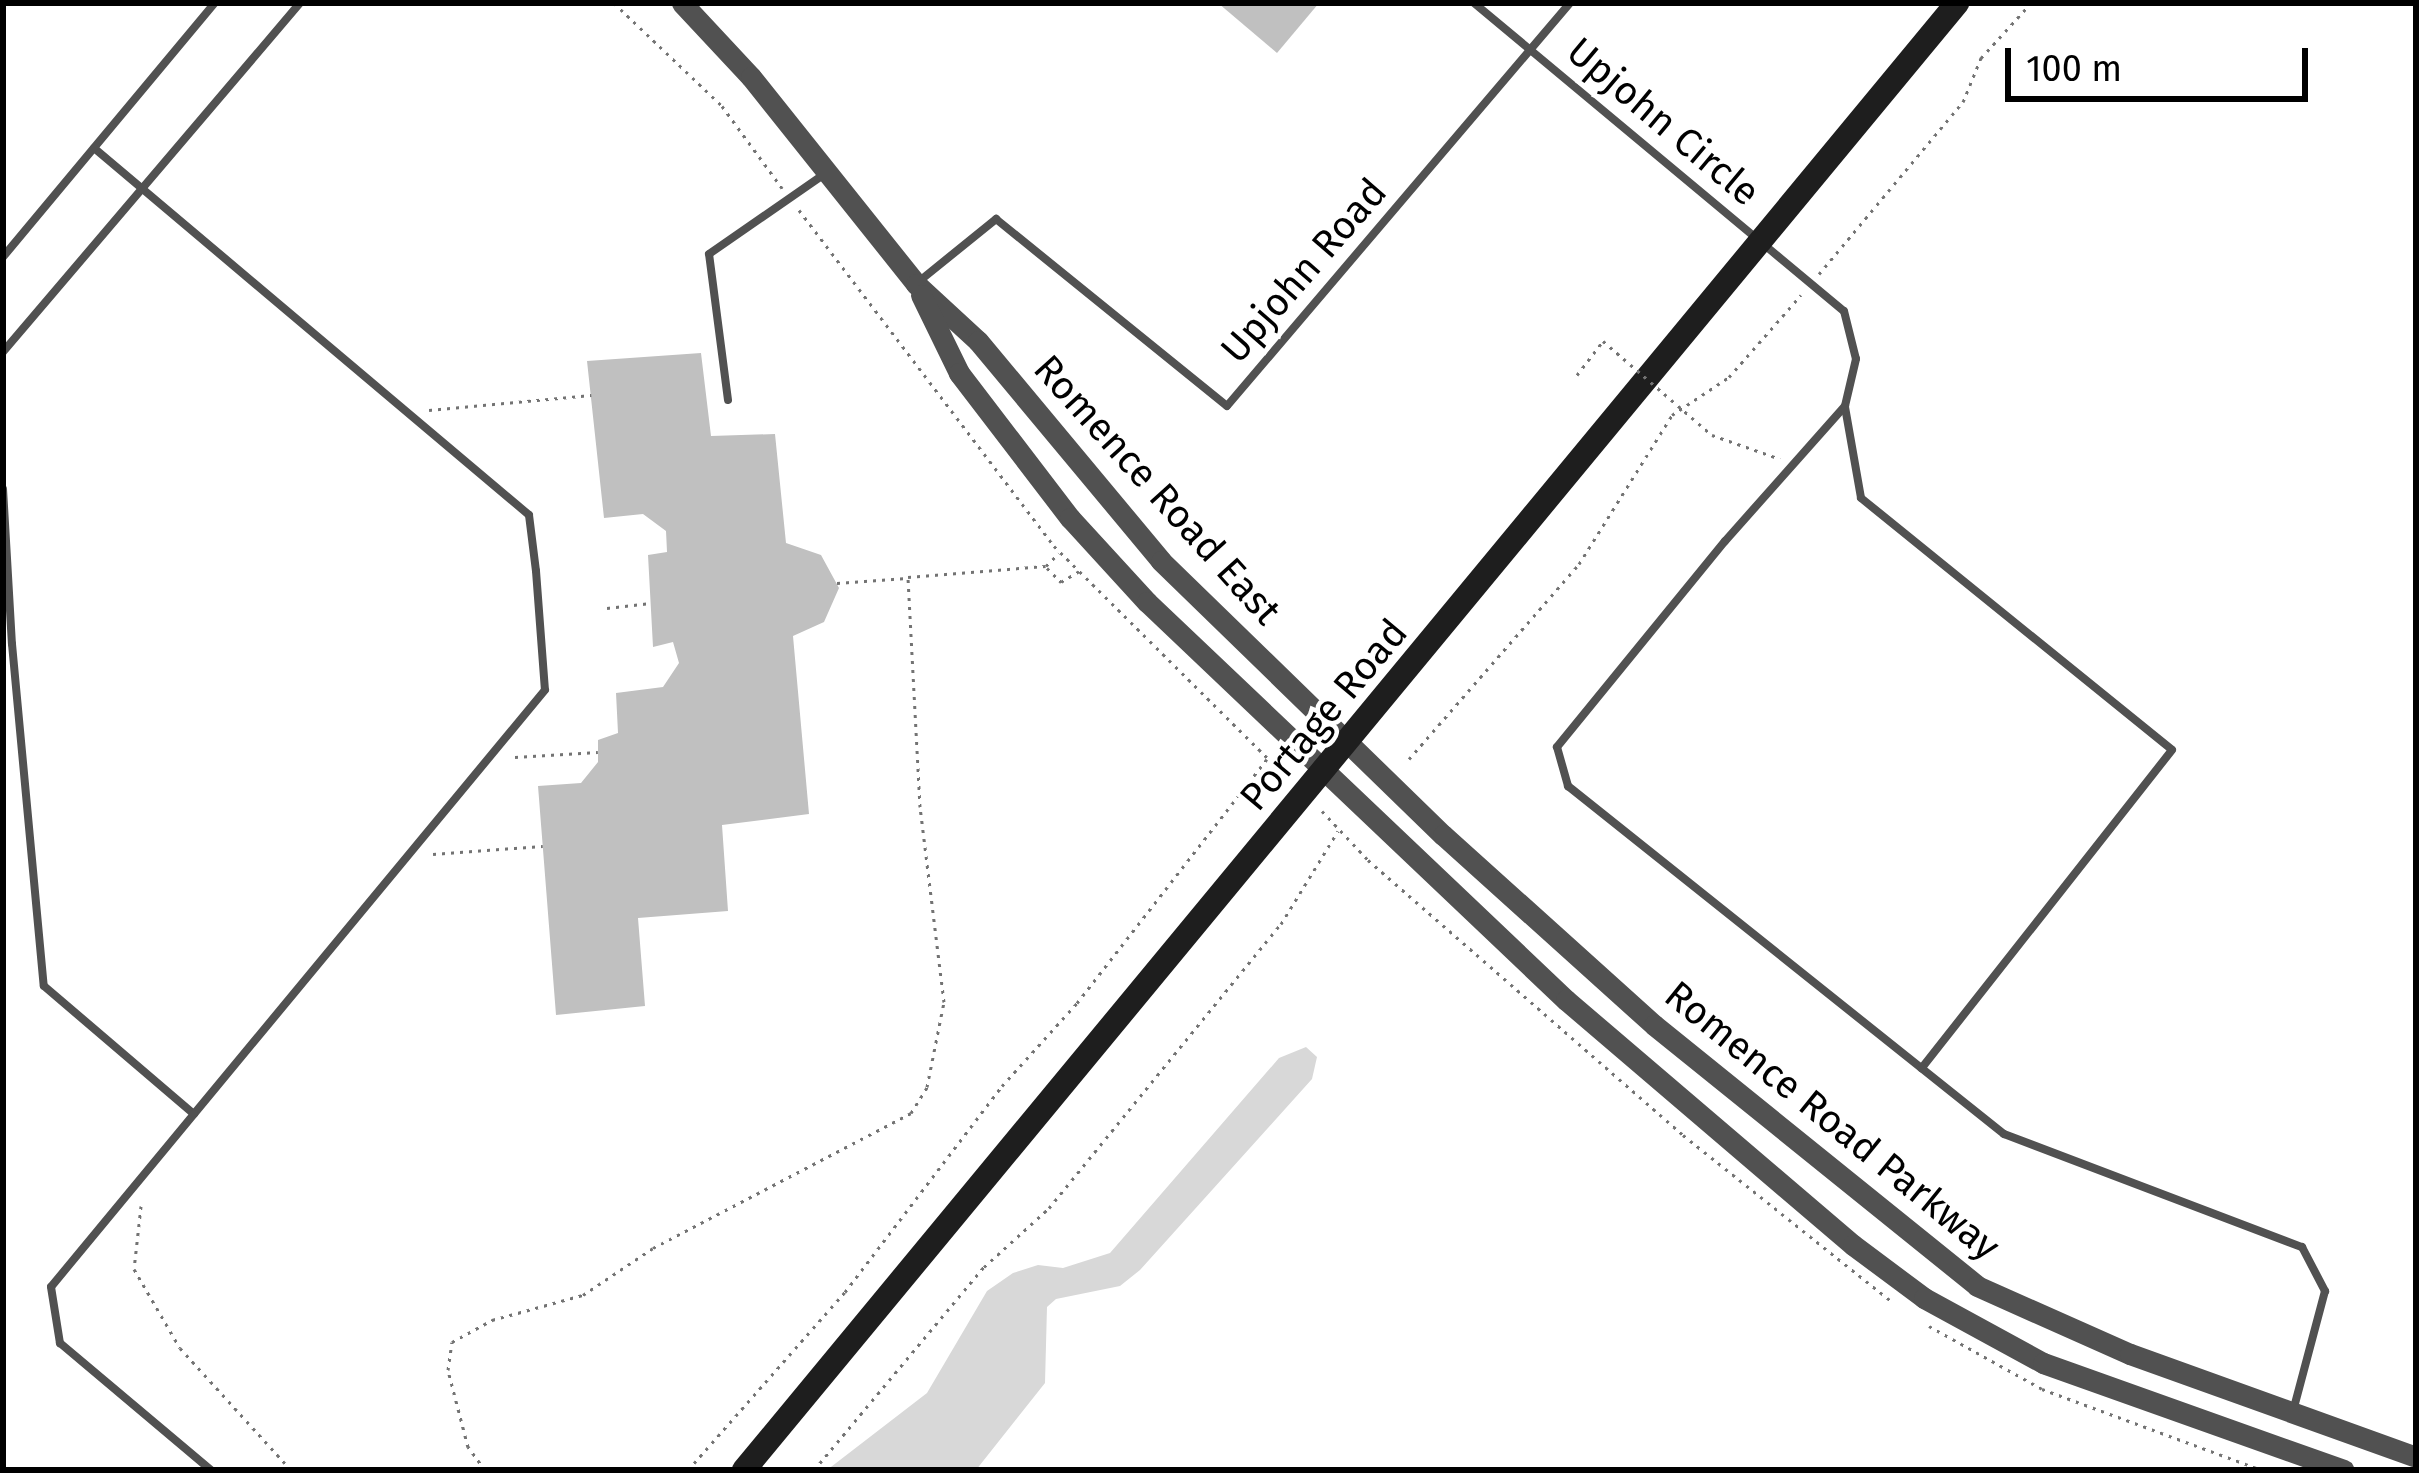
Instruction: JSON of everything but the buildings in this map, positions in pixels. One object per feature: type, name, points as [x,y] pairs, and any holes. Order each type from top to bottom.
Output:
[{"type":"main road","name":"Portage Road","points":[[744,1470],[1957,3]]},
{"type":"street","name":"Romence Road East","points":[[682,3],[751,77],[916,284],[977,341],[1161,561],[1348,743]]},
{"type":"street","name":"Romence Road East","points":[[916,284],[959,373],[1070,518],[1147,602],[1324,771]]},
{"type":"street","name":"Romence Road Parkway","points":[[1348,743],[1601,980],[1934,1256],[2020,1309],[2416,1457]]},
{"type":"street","name":"Romence Road Parkway","points":[[1324,771],[1566,1000],[1887,1273],[1966,1324],[2043,1363],[2344,1470]]},
{"type":"street","points":[[2281,1447],[2292,1412]]},
{"type":"lane","points":[[3,257],[214,3]]},
{"type":"lane","points":[[3,352],[300,3]]},
{"type":"lane","name":"Upjohn Circle","points":[[1474,3],[1844,311],[1856,359],[1845,406],[1861,498],[2172,750],[1922,1068]]},
{"type":"lane","name":"Upjohn Road","points":[[916,284],[996,219],[1227,406],[1570,3]]},
{"type":"lane","points":[[94,148],[529,515],[545,690],[51,1287],[60,1343],[212,1470]]},
{"type":"lane","points":[[728,400],[709,254],[827,172]]},
{"type":"lane","points":[[1845,406],[1557,747],[1568,786],[2004,1134],[2302,1247],[2325,1291],[2292,1412]]},
{"type":"lane","points":[[3,489],[11,644],[44,986],[194,1114]]},
{"type":"path","points":[[1409,759],[1579,564],[1672,415],[1730,377],[1963,102],[1982,58],[2031,3]]},
{"type":"path","points":[[1577,375],[1603,341],[1712,435],[1793,464]]},
{"type":"path","points":[[427,410],[591,395]]},
{"type":"path","points":[[837,584],[1046,566],[1060,552]]},
{"type":"path","points":[[1046,566],[1060,582],[1079,571]]},
{"type":"path","points":[[485,1470],[468,1447],[448,1370],[452,1342],[492,1320],[583,1295],[653,1248],[911,1112],[927,1087],[944,1002],[920,807],[908,578]]},
{"type":"path","points":[[607,608],[651,603]]},
{"type":"path","points":[[515,757],[598,752]]},
{"type":"path","points":[[688,1470],[845,1292],[1002,1086],[1077,1003],[1268,758]]},
{"type":"path","points":[[814,1470],[984,1268],[1049,1208],[1281,924],[1339,829]]},
{"type":"path","points":[[433,854],[543,846]]},
{"type":"path","points":[[141,1206],[134,1270],[180,1348],[291,1470]]},
{"type":"shaded area","points":[[1306,1047],[1317,1057],[1312,1079],[1140,1270],[1120,1286],[1056,1299],[1047,1307],[1045,1383],[976,1470],[827,1470],[927,1393],[987,1291],[1013,1273],[1038,1265],[1063,1268],[1110,1253],[1279,1058]]}]
